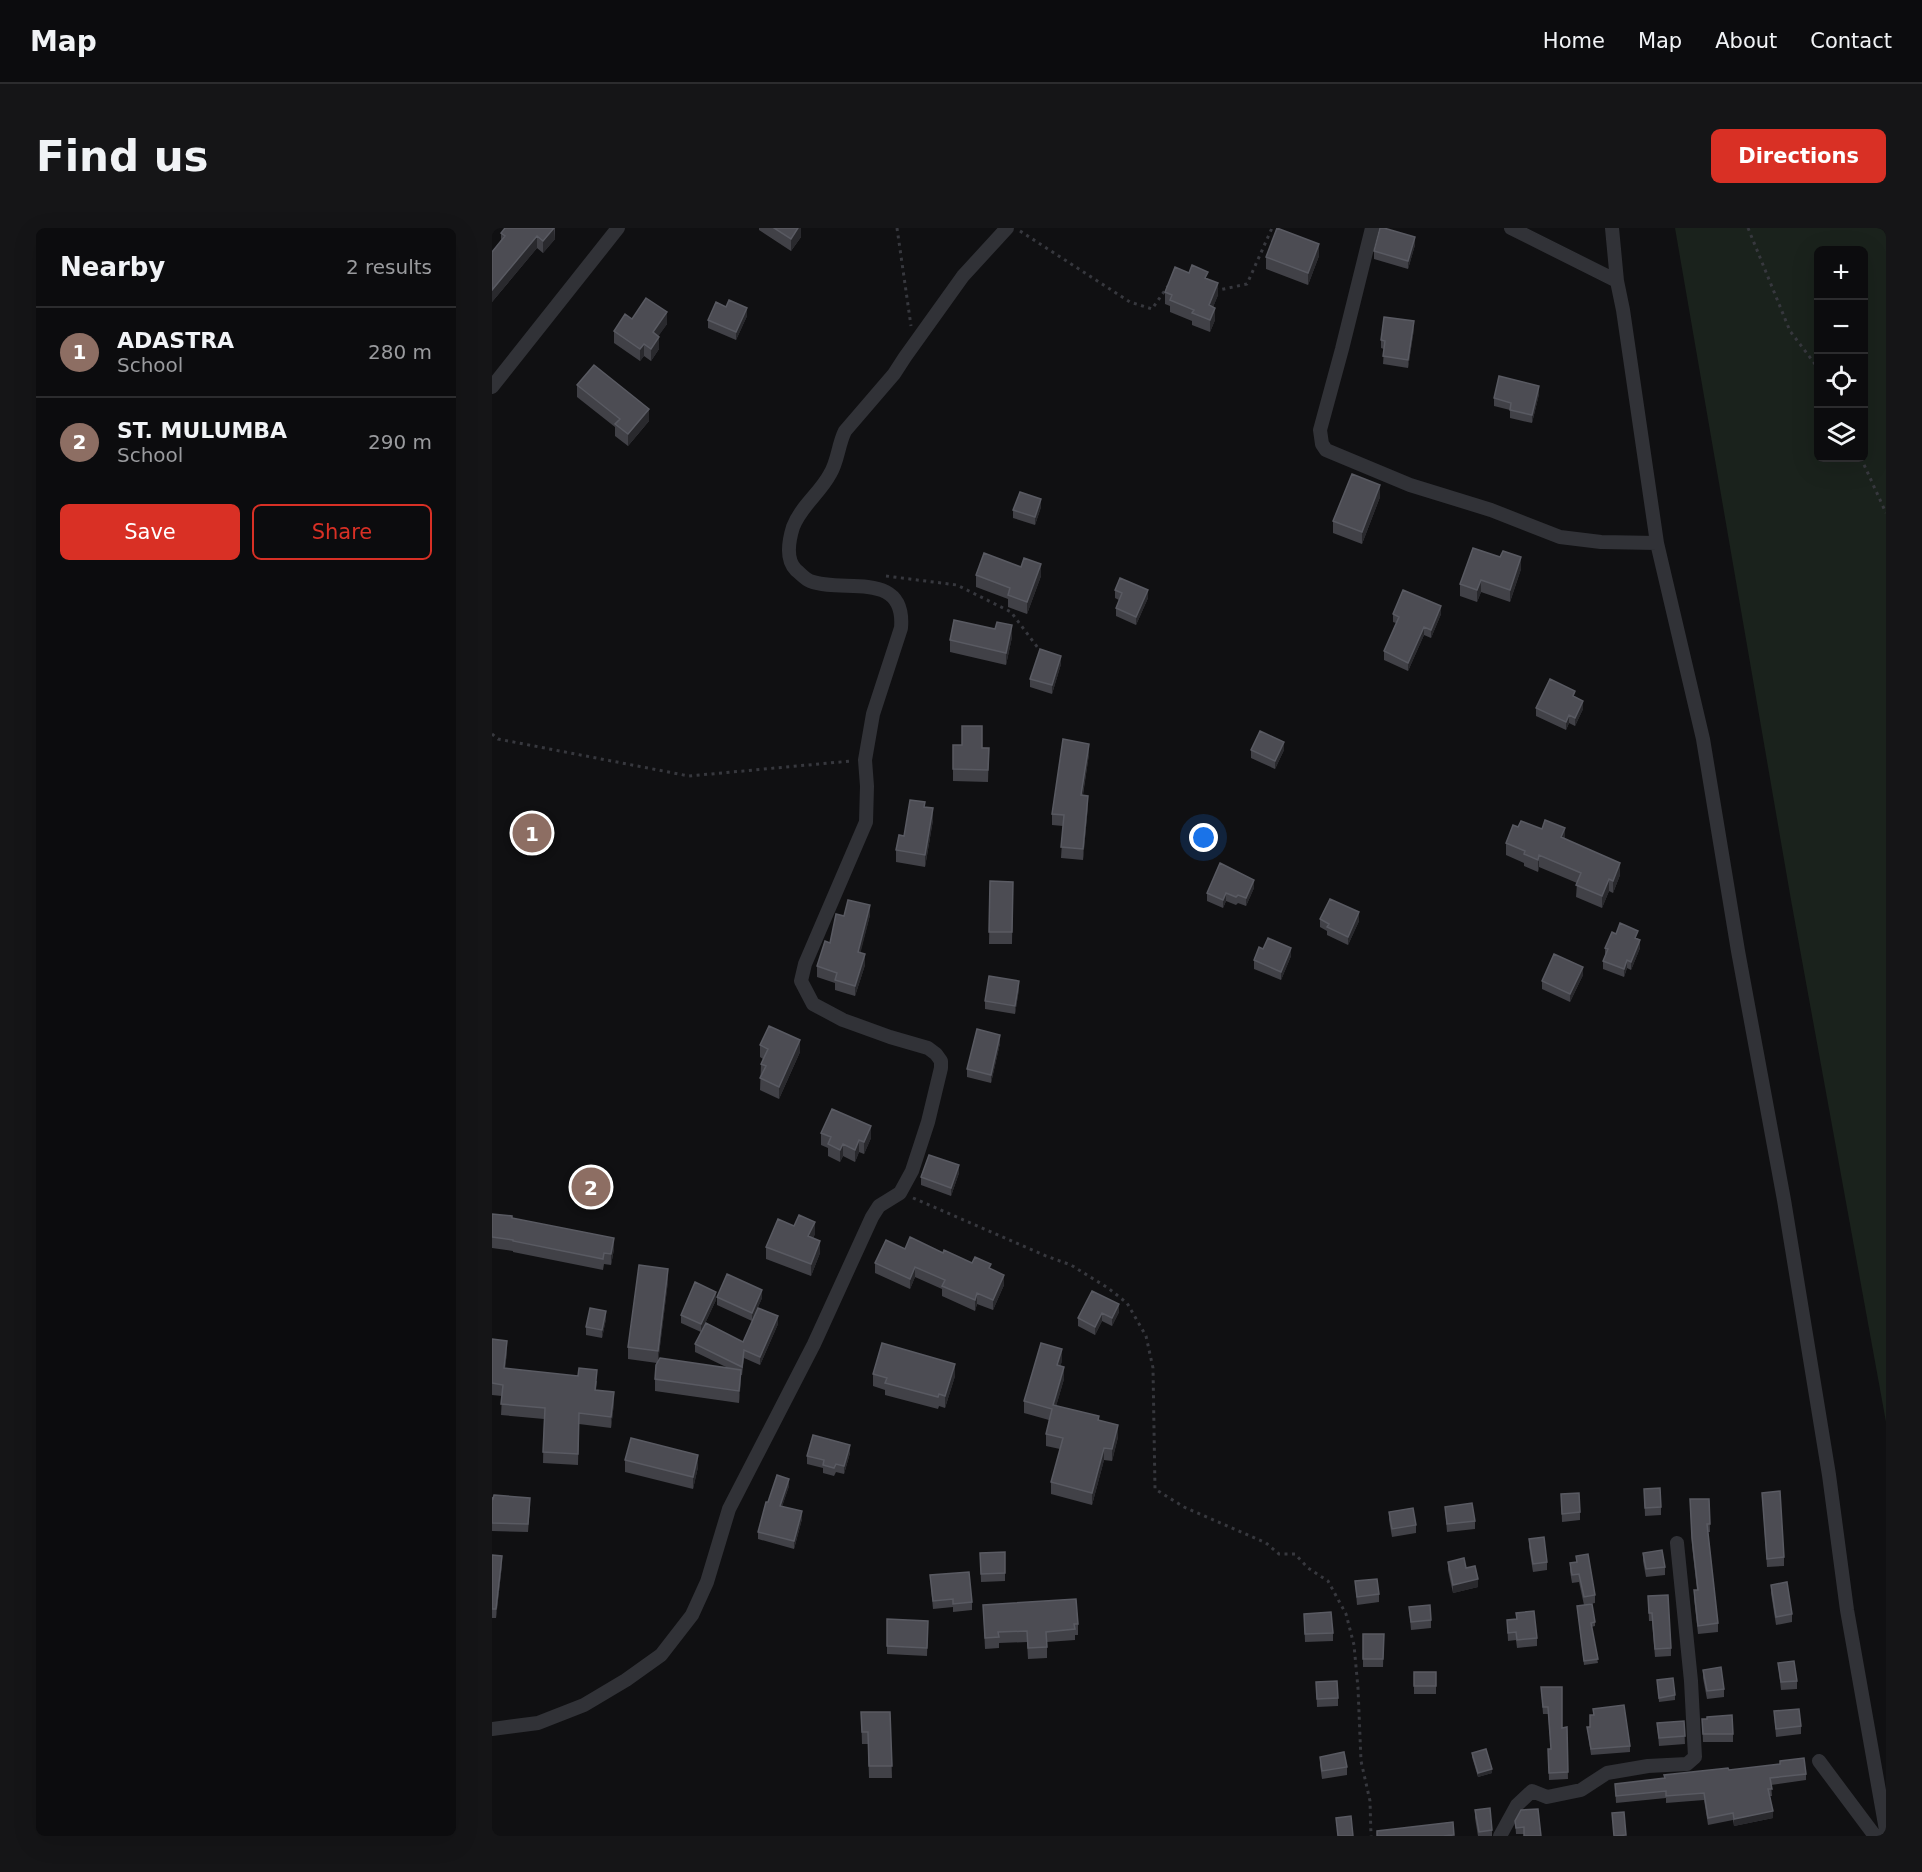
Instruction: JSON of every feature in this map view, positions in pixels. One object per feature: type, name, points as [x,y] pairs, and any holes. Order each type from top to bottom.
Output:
[{"type":"street","points":[[492,387],[618,228]]},
{"type":"street","points":[[492,1729],[538,1723],[584,1705],[626,1680],[661,1655],[692,1616],[707,1582],[729,1509],[814,1344],[872,1217],[879,1206],[900,1193],[916,1162],[941,1068],[936,1054],[928,1048],[843,1020],[813,1004],[801,981],[805,964],[866,822],[865,760],[873,714],[901,628],[902,617],[897,604],[889,594],[878,588],[867,585],[826,585],[808,581],[792,566],[789,556],[790,543],[794,525],[805,506],[830,475],[845,431],[894,374],[963,276],[1007,228]]},
{"type":"street","points":[[1372,228],[1320,430],[1322,444],[1326,450],[1410,485],[1491,510],[1560,537],[1601,542],[1657,543]]},
{"type":"street","points":[[1510,228],[1617,281]]},
{"type":"street","points":[[1612,228],[1617,281],[1657,543],[1703,739],[1785,1211],[1829,1475],[1847,1610],[1886,1830]]},
{"type":"street","points":[[1500,1836],[1517,1805],[1532,1791],[1547,1797],[1581,1790],[1607,1773],[1648,1766],[1688,1764],[1695,1757],[1691,1681],[1677,1543]]},
{"type":"street","points":[[1819,1761],[1875,1836]]},
{"type":"path","points":[[897,228],[913,345]]},
{"type":"path","points":[[1016,228],[1130,302],[1152,309],[1172,280]]},
{"type":"path","points":[[1210,288],[1219,290],[1247,284],[1272,228]]},
{"type":"path","points":[[1748,228],[1790,331],[1814,363]]},
{"type":"path","points":[[1863,462],[1886,513]]},
{"type":"path","points":[[883,576],[957,585],[1011,612],[1038,648]]},
{"type":"path","points":[[492,734],[498,739],[689,776],[865,760]]},
{"type":"path","points":[[900,1193],[1071,1265],[1127,1303],[1146,1336],[1153,1368],[1155,1489],[1184,1507],[1266,1543],[1279,1554],[1295,1554],[1308,1568],[1328,1581],[1346,1614],[1354,1646],[1361,1761],[1370,1801],[1371,1836]]},
{"type":"shaded area","points":[[1675,228],[1886,228],[1886,1422],[1791,900]]},
{"type":"building","points":[[505,228],[554,228],[543,241],[537,236],[492,290],[492,252],[505,236],[501,233]]},
{"type":"building","points":[[774,228],[798,228],[791,239]]},
{"type":"building","points":[[1277,228],[1319,244],[1308,273],[1266,257]]},
{"type":"building","points":[[1380,228],[1415,237],[1408,261],[1374,251]]},
{"type":"building","points":[[1192,265],[1208,272],[1205,278],[1218,283],[1209,305],[1215,308],[1210,320],[1170,300],[1172,295],[1165,292],[1175,267],[1189,273]]},
{"type":"building","points":[[646,298],[667,312],[653,332],[659,337],[651,349],[644,344],[640,349],[614,331],[625,314],[632,319]]},
{"type":"building","points":[[729,300],[747,308],[736,332],[708,320],[716,302],[726,307]]},
{"type":"building","points":[[1384,317],[1414,321],[1408,360],[1383,356],[1385,341],[1381,340]]},
{"type":"building","points":[[594,365],[649,409],[628,434],[615,424],[620,419],[577,385]]},
{"type":"building","points":[[1499,376],[1539,386],[1532,415],[1510,410],[1511,403],[1494,398]]},
{"type":"building","points":[[1352,474],[1380,485],[1362,532],[1333,521]]},
{"type":"building","points":[[1020,492],[1041,499],[1035,517],[1013,510]]},
{"type":"building","points":[[1473,548],[1500,557],[1503,551],[1521,557],[1510,590],[1481,580],[1477,590],[1460,584]]},
{"type":"building","points":[[984,553],[1021,567],[1024,558],[1041,564],[1027,602],[1008,595],[1010,588],[976,575]]},
{"type":"building","points":[[1120,578],[1148,590],[1136,617],[1116,608],[1122,593],[1115,590]]},
{"type":"building","points":[[1403,590],[1441,606],[1431,630],[1424,627],[1408,663],[1384,651],[1399,617],[1393,614]]},
{"type":"building","points":[[954,620],[995,629],[997,622],[1012,625],[1006,653],[950,640]]},
{"type":"building","points":[[1040,649],[1061,656],[1052,685],[1030,679]]},
{"type":"building","points":[[1550,679],[1575,691],[1573,696],[1583,701],[1575,718],[1569,715],[1566,722],[1536,708]]},
{"type":"building","points":[[962,726],[982,726],[982,748],[989,748],[988,770],[953,769],[953,745],[962,745]]},
{"type":"building","points":[[1260,731],[1284,742],[1275,761],[1251,750]]},
{"type":"building","points":[[1063,739],[1089,744],[1081,795],[1088,796],[1083,849],[1061,847],[1064,815],[1052,814]]},
{"type":"building","points":[[910,800],[925,802],[924,807],[933,808],[925,855],[896,850],[899,835],[904,836]]},
{"type":"building","points":[[1545,820],[1565,828],[1561,837],[1620,863],[1613,881],[1609,879],[1602,896],[1576,885],[1581,873],[1539,855],[1538,860],[1524,854],[1525,851],[1506,843],[1513,825],[1518,827],[1521,821],[1542,829]]},
{"type":"building","points":[[1220,863],[1254,880],[1246,898],[1226,893],[1223,900],[1207,893]]},
{"type":"building","points":[[990,881],[1013,882],[1012,932],[989,932]]},
{"type":"building","points":[[1330,899],[1359,912],[1348,937],[1327,927],[1329,924],[1320,919]]},
{"type":"building","points":[[848,900],[870,905],[858,952],[865,954],[855,986],[835,980],[837,973],[817,966],[825,941],[830,943],[836,914],[844,916]]},
{"type":"building","points":[[1620,923],[1638,931],[1635,938],[1640,940],[1631,962],[1627,960],[1624,969],[1603,961],[1608,949],[1605,948],[1612,932],[1616,934]]},
{"type":"building","points":[[1268,938],[1291,948],[1281,972],[1254,960],[1259,947],[1263,949]]},
{"type":"building","points":[[1554,954],[1583,967],[1570,994],[1542,981]]},
{"type":"building","points":[[989,976],[1019,981],[1015,1006],[985,1001]]},
{"type":"building","points":[[769,1026],[800,1040],[779,1087],[760,1078],[766,1066],[761,1064],[768,1049],[760,1045]]},
{"type":"building","points":[[977,1029],[1000,1035],[991,1075],[967,1069]]},
{"type":"building","points":[[832,1109],[871,1126],[864,1142],[859,1140],[855,1150],[843,1144],[840,1150],[828,1144],[831,1137],[821,1133]]},
{"type":"building","points":[[929,1155],[959,1165],[951,1188],[921,1177]]},
{"type":"building","points":[[492,1214],[512,1216],[512,1218],[614,1238],[611,1254],[604,1253],[603,1259],[492,1237]]},
{"type":"building","points":[[799,1215],[815,1222],[808,1236],[820,1241],[811,1264],[766,1247],[778,1219],[794,1226]]},
{"type":"building","points":[[910,1237],[943,1253],[944,1250],[972,1263],[975,1257],[991,1264],[989,1268],[1004,1275],[993,1300],[977,1293],[975,1300],[942,1286],[945,1280],[915,1267],[910,1279],[875,1263],[886,1240],[905,1249]]},
{"type":"building","points":[[639,1265],[668,1269],[658,1351],[628,1347]]},
{"type":"building","points":[[727,1274],[762,1290],[752,1313],[717,1297]]},
{"type":"building","points":[[695,1282],[716,1292],[701,1324],[681,1315]]},
{"type":"building","points":[[1092,1291],[1119,1304],[1112,1318],[1102,1313],[1095,1327],[1078,1318]]},
{"type":"building","points":[[590,1308],[606,1311],[602,1330],[586,1327]]},
{"type":"building","points":[[758,1308],[778,1316],[760,1357],[744,1350],[742,1367],[695,1344],[706,1323],[743,1342]]},
{"type":"building","points":[[492,1339],[507,1341],[504,1368],[578,1376],[579,1368],[597,1370],[595,1390],[614,1392],[611,1417],[579,1413],[578,1454],[543,1452],[545,1408],[501,1404],[503,1385],[492,1383]]},
{"type":"building","points":[[882,1343],[955,1364],[945,1396],[939,1394],[938,1397],[885,1383],[887,1378],[873,1374]]},
{"type":"building","points":[[1041,1343],[1062,1349],[1057,1365],[1064,1367],[1053,1405],[1099,1416],[1098,1420],[1118,1425],[1112,1449],[1104,1448],[1092,1493],[1051,1482],[1063,1438],[1046,1434],[1052,1409],[1024,1401]]},
{"type":"building","points":[[660,1358],[741,1370],[739,1391],[655,1379],[656,1365]]},
{"type":"building","points":[[813,1435],[850,1445],[844,1466],[836,1464],[834,1468],[823,1465],[824,1460],[807,1456]]},
{"type":"building","points":[[631,1438],[698,1455],[693,1477],[625,1460]]},
{"type":"building","points":[[777,1475],[789,1479],[780,1506],[802,1511],[794,1541],[758,1532],[766,1502],[768,1502]]},
{"type":"building","points":[[1660,1488],[1661,1507],[1645,1508],[1644,1489]]},
{"type":"building","points":[[1780,1491],[1784,1557],[1767,1559],[1762,1493]]},
{"type":"building","points":[[1579,1493],[1580,1512],[1562,1514],[1561,1494]]},
{"type":"building","points":[[494,1495],[530,1498],[528,1524],[492,1523]]},
{"type":"building","points":[[1690,1499],[1709,1499],[1710,1524],[1707,1524],[1718,1623],[1698,1626],[1694,1590],[1698,1590]]},
{"type":"building","points":[[1472,1503],[1475,1521],[1447,1524],[1445,1507]]},
{"type":"building","points":[[1413,1508],[1416,1525],[1392,1529],[1389,1512]]},
{"type":"building","points":[[1544,1537],[1547,1562],[1533,1564],[1529,1539]]},
{"type":"building","points":[[1662,1550],[1665,1567],[1646,1569],[1643,1553]]},
{"type":"building","points":[[1005,1552],[1005,1573],[981,1574],[980,1553]]},
{"type":"building","points":[[1588,1554],[1595,1595],[1584,1597],[1579,1574],[1572,1575],[1570,1563],[1577,1562],[1576,1556]]},
{"type":"building","points":[[492,1555],[502,1556],[496,1609],[492,1609]]},
{"type":"building","points":[[1464,1558],[1466,1568],[1475,1566],[1478,1579],[1453,1585],[1448,1562]]},
{"type":"building","points":[[969,1572],[972,1602],[953,1604],[953,1599],[933,1601],[930,1575]]},
{"type":"building","points":[[1377,1579],[1379,1594],[1357,1597],[1355,1581]]},
{"type":"building","points":[[1787,1582],[1792,1614],[1776,1617],[1771,1585]]},
{"type":"building","points":[[1668,1595],[1671,1648],[1655,1649],[1648,1596]]},
{"type":"building","points":[[1076,1599],[1078,1624],[1074,1624],[1075,1629],[1046,1632],[1047,1647],[1028,1648],[1027,1631],[998,1632],[999,1637],[985,1638],[983,1605]]},
{"type":"building","points":[[1592,1604],[1595,1622],[1591,1623],[1598,1659],[1584,1661],[1577,1606]]},
{"type":"building","points":[[1430,1605],[1431,1620],[1411,1622],[1409,1607]]},
{"type":"building","points":[[1534,1611],[1537,1638],[1517,1640],[1516,1632],[1508,1633],[1507,1620],[1517,1619],[1516,1613]]},
{"type":"building","points":[[1331,1612],[1333,1633],[1305,1634],[1304,1614]]},
{"type":"building","points":[[887,1619],[928,1621],[927,1648],[887,1646]]},
{"type":"building","points":[[1363,1634],[1384,1634],[1383,1659],[1363,1659]]},
{"type":"building","points":[[1794,1661],[1797,1681],[1781,1682],[1778,1663]]},
{"type":"building","points":[[1721,1667],[1724,1689],[1707,1691],[1703,1670]]},
{"type":"building","points":[[1414,1672],[1436,1672],[1436,1686],[1414,1686]]},
{"type":"building","points":[[1673,1678],[1675,1695],[1659,1698],[1657,1680]]},
{"type":"building","points":[[1337,1681],[1338,1698],[1317,1699],[1316,1682]]},
{"type":"building","points":[[1541,1687],[1562,1687],[1562,1728],[1567,1727],[1568,1772],[1549,1773],[1548,1749],[1551,1749],[1548,1707],[1543,1707]]},
{"type":"building","points":[[1624,1705],[1630,1746],[1591,1749],[1587,1727],[1590,1727],[1590,1715],[1594,1715],[1593,1709]]},
{"type":"building","points":[[1799,1709],[1801,1726],[1776,1729],[1774,1711]]},
{"type":"building","points":[[861,1712],[890,1712],[892,1766],[869,1766],[868,1732],[862,1732]]},
{"type":"building","points":[[1732,1715],[1733,1734],[1703,1734],[1702,1719]]},
{"type":"building","points":[[1684,1721],[1685,1736],[1659,1738],[1657,1723]]},
{"type":"building","points":[[1486,1749],[1492,1769],[1478,1773],[1472,1753]]},
{"type":"building","points":[[1344,1752],[1347,1767],[1322,1771],[1320,1757]]},
{"type":"building","points":[[1804,1758],[1806,1774],[1770,1778],[1772,1789],[1768,1789],[1773,1811],[1734,1819],[1733,1813],[1708,1818],[1704,1793],[1666,1796],[1666,1791],[1616,1796],[1615,1784],[1665,1778],[1664,1775],[1780,1764],[1780,1761]]},
{"type":"building","points":[[1490,1808],[1492,1830],[1479,1832],[1475,1810]]},
{"type":"building","points":[[1538,1809],[1541,1836],[1524,1836],[1524,1827],[1516,1828],[1515,1821],[1521,1810]]},
{"type":"building","points":[[1624,1812],[1626,1835],[1614,1836],[1612,1813]]},
{"type":"building","points":[[1351,1816],[1353,1836],[1338,1836],[1336,1818]]},
{"type":"building","points":[[1453,1822],[1454,1835],[1377,1836],[1377,1831]]},
{"type":"place","name":"ADASTRA","points":[[532,833]]},
{"type":"place","name":"ST. MULUMBA","points":[[591,1187]]}]
